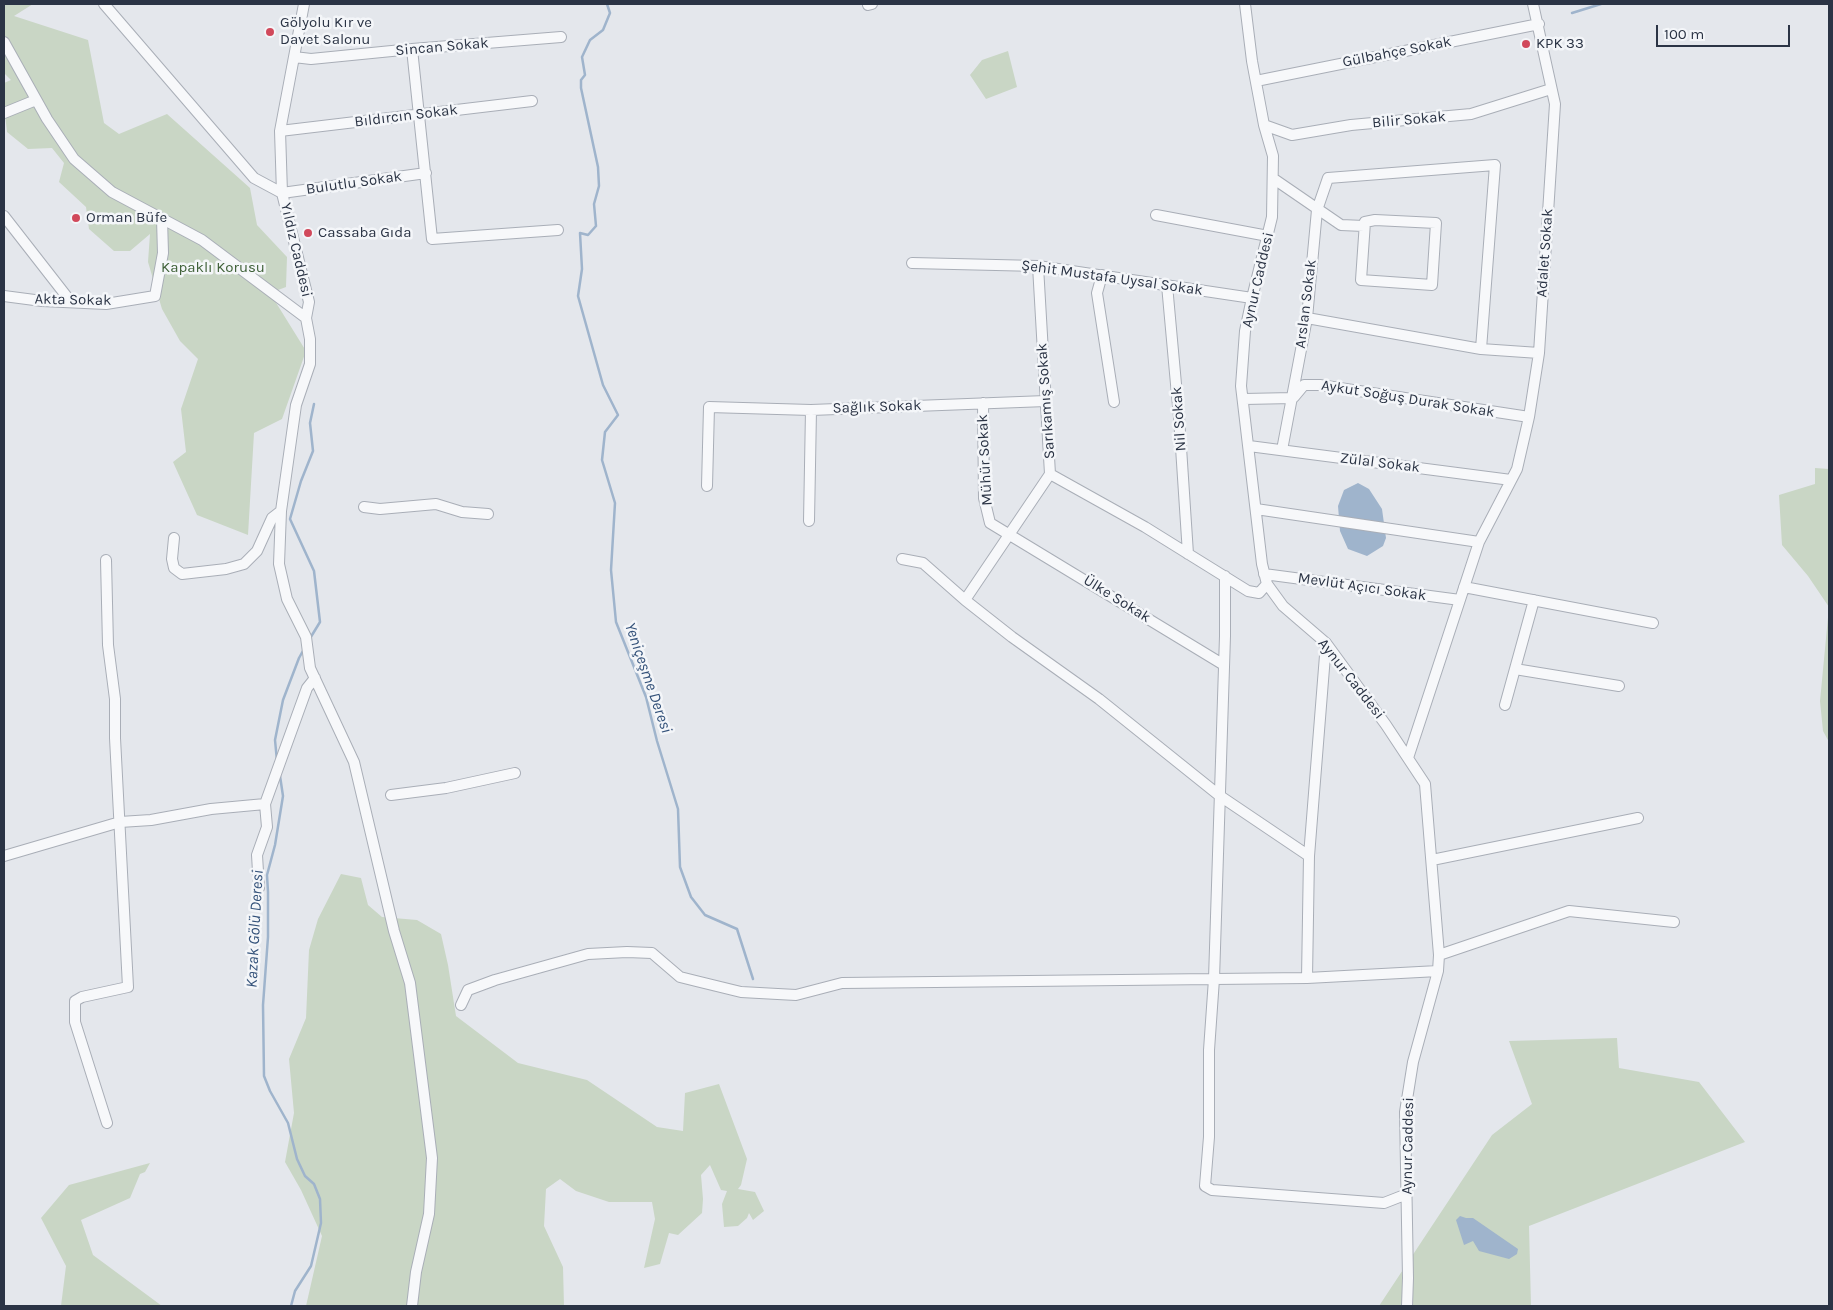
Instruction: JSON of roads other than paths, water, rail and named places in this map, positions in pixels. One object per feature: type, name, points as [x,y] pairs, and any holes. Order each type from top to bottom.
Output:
[{"type":"street","points":[[104,4],[254,178],[282,193]]},
{"type":"street","name":"Yıldız Caddesi","points":[[304,4],[280,131],[282,193],[309,302],[306,318],[310,339],[310,364],[296,405],[281,511],[279,564],[286,599],[306,637],[310,668],[354,762],[394,931],[410,983],[432,1158],[429,1214],[416,1272],[412,1306]]},
{"type":"street","name":"Aynur Caddesi","points":[[1245,4],[1264,125],[1273,156],[1274,179],[1272,217],[1245,331],[1242,386],[1266,579],[1283,606],[1326,643],[1386,725],[1424,784],[1439,955],[1438,972],[1413,1062],[1406,1112],[1407,1306]]},
{"type":"street","name":"Adalet Sokak","points":[[1408,758],[1479,542],[1517,469],[1529,417],[1539,353],[1555,104],[1539,24],[1533,4]]},
{"type":"street","name":"Gülbahçe Sokak","points":[[1256,81],[1539,24]]},
{"type":"street","name":"Sincan Sokak","points":[[294,57],[311,60],[412,49],[561,37]]},
{"type":"street","points":[[4,42],[36,100],[74,159],[112,192],[202,240],[306,318]]},
{"type":"street","points":[[412,49],[432,239],[558,230]]},
{"type":"street","name":"Bilir Sokak","points":[[1264,125],[1292,135],[1351,125],[1471,114],[1552,89]]},
{"type":"street","points":[[4,114],[36,100]]},
{"type":"street","name":"Bıldırcın Sokak","points":[[280,131],[532,102]]},
{"type":"street","name":"Arslan Sokak","points":[[1282,450],[1307,318],[1317,210],[1328,178],[1495,165],[1481,350]]},
{"type":"street","name":"Bulutlu Sokak","points":[[282,193],[426,173]]},
{"type":"street","points":[[1274,179],[1341,225],[1364,226]]},
{"type":"street","points":[[1156,215],[1268,236]]},
{"type":"street","points":[[4,216],[71,302]]},
{"type":"street","name":"Akta Sokak","points":[[4,296],[42,301],[106,304],[155,296],[163,253],[162,219]]},
{"type":"street","points":[[1375,220],[1436,223],[1432,285],[1361,280],[1364,226],[1365,222],[1375,220]]},
{"type":"street","name":"Şehit Mustafa Uysal Sokak","points":[[912,263],[1038,266],[1252,298]]},
{"type":"street","name":"Sarıkamış Sokak","points":[[965,600],[1050,474],[1038,266]]},
{"type":"street","points":[[1102,275],[1097,293],[1114,402]]},
{"type":"street","name":"Nil Sokak","points":[[1167,285],[1179,417],[1188,554]]},
{"type":"street","points":[[1307,318],[1481,350],[1539,353]]},
{"type":"street","name":"Aykut Soğuş Durak Sokak","points":[[1293,398],[1304,384],[1320,385],[1529,417]]},
{"type":"street","points":[[1244,399],[1293,398]]},
{"type":"street","name":"Sağlık Sokak","points":[[707,486],[709,407],[811,410],[1046,401]]},
{"type":"street","name":"Mühür Sokak","points":[[983,403],[984,498],[990,523],[1009,534]]},
{"type":"street","points":[[809,521],[811,410]]},
{"type":"street","name":"Zülal Sokak","points":[[1249,446],[1511,480]]},
{"type":"street","points":[[1050,474],[1146,527],[1248,591],[1259,593],[1266,579]]},
{"type":"street","points":[[364,507],[380,509],[436,504],[462,512],[488,514]]},
{"type":"street","points":[[1256,509],[1479,542]]},
{"type":"street","points":[[174,538],[172,559],[174,568],[182,574],[226,569],[244,564],[257,551],[272,518],[281,511]]},
{"type":"street","name":"Ülke Sokak","points":[[1009,534],[1224,665]]},
{"type":"street","points":[[902,559],[923,563],[965,600],[1012,637],[1099,699],[1220,796],[1309,856]]},
{"type":"street","points":[[106,560],[108,645],[115,699],[115,738],[128,987],[82,997],[75,1001],[75,1022],[107,1123]]},
{"type":"street","points":[[1225,576],[1214,979],[1209,1050],[1209,1137],[1205,1186],[1212,1190],[1384,1203],[1407,1194]]},
{"type":"street","name":"Mevlüt Açıcı Sokak","points":[[1266,579],[1460,600]]},
{"type":"street","points":[[1464,587],[1653,622]]},
{"type":"street","points":[[1505,705],[1534,600]]},
{"type":"street","points":[[1307,978],[1309,856],[1326,643]]},
{"type":"street","points":[[1515,669],[1619,686]]},
{"type":"street","points":[[260,888],[257,855],[267,827],[265,804],[307,688],[314,678]]},
{"type":"street","points":[[391,795],[446,788],[515,773]]},
{"type":"street","points":[[4,856],[120,822],[150,820],[265,804]]},
{"type":"street","points":[[1432,860],[1638,818]]},
{"type":"street","points":[[1439,955],[1569,911],[1674,922]]},
{"type":"street","points":[[461,1005],[468,990],[495,980],[588,954],[627,952],[652,953],[680,977],[741,992],[796,995],[842,983],[1307,978],[1438,972]]},
{"type":"water","points":[[1358,483],[1369,489],[1382,509],[1386,538],[1383,546],[1367,556],[1348,549],[1340,531],[1338,506],[1344,490]]},
{"type":"water","points":[[1460,1216],[1473,1218],[1518,1249],[1517,1254],[1509,1259],[1479,1251],[1473,1241],[1464,1245],[1456,1220]]},
{"type":"waterway","name":"Yeniçeşme Deresi","points":[[607,4],[610,13],[603,30],[590,40],[582,57],[585,75],[581,80],[581,88],[598,167],[599,186],[594,204],[596,226],[588,235],[580,233],[582,269],[578,296],[603,385],[618,415],[605,432],[602,460],[615,503],[611,570],[616,622],[646,697],[657,741],[678,809],[680,867],[691,897],[705,915],[737,929],[753,979]]},
{"type":"waterway","points":[[1572,13],[1601,4]]},
{"type":"waterway","name":"Kazak Gölü Deresi","points":[[309,640],[320,622],[314,571],[290,519],[301,481],[313,451],[310,423],[314,404]]},
{"type":"waterway","name":"Kazak Gölü Deresi","points":[[277,761],[275,740],[283,700],[304,649]]},
{"type":"waterway","name":"Kazak Gölü Deresi","points":[[280,776],[283,796],[275,845],[267,875],[268,937],[263,1005],[264,1076],[288,1123],[297,1159],[305,1176],[314,1184],[320,1199],[321,1223],[311,1266],[295,1291],[291,1306]]},
{"type":"place","name":"Gölyolu Kır ve Davet Salonu","points":[[270,32]]},
{"type":"place","name":"KPK 33","points":[[1526,44]]},
{"type":"place","name":"Orman Büfe","points":[[76,218]]},
{"type":"place","name":"Cassaba Gıda","points":[[308,233]]},
{"type":"park label","name":"Kapaklı Korusu","points":[[213,268]]}]
